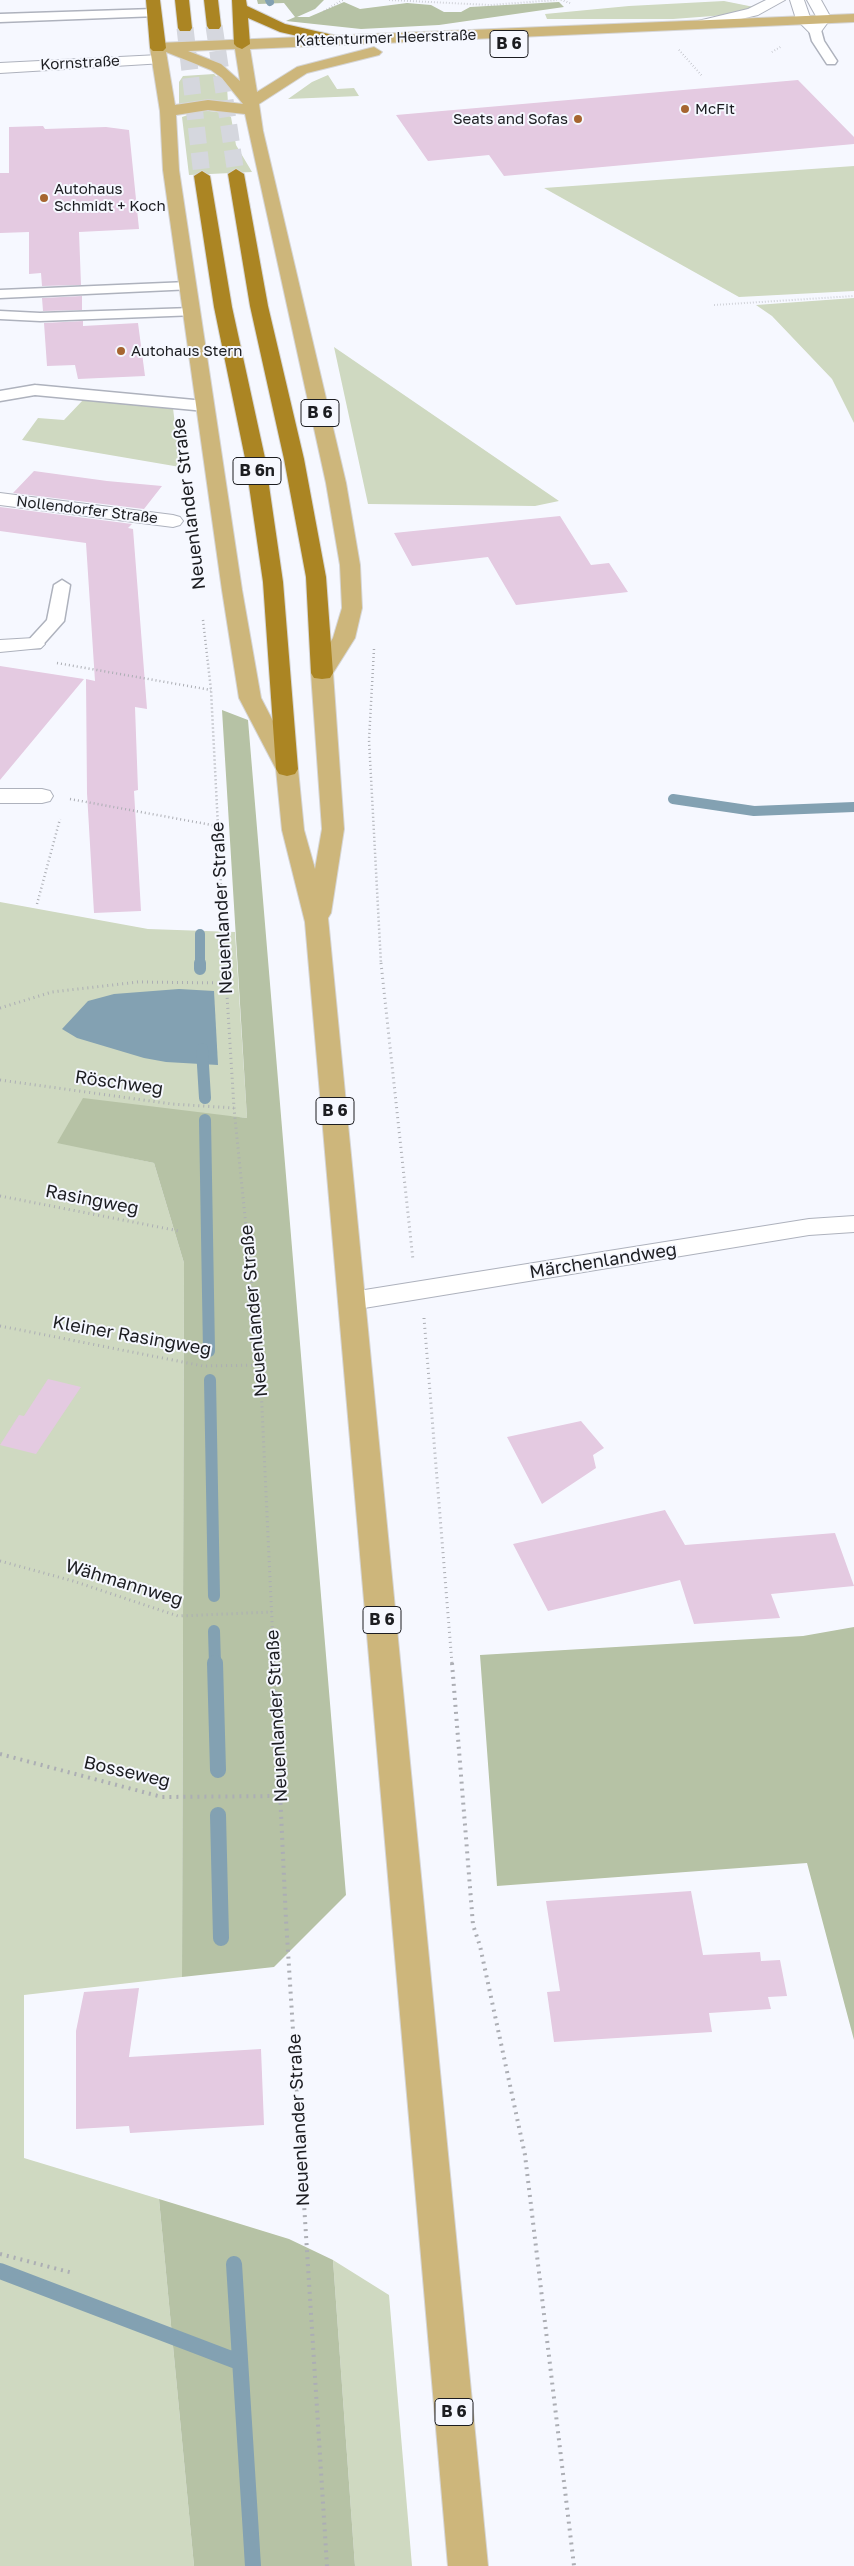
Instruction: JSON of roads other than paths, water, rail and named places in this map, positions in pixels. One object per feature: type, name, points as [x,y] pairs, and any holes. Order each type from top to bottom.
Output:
[{"type":"highway","points":[[182,0],[185,28]]},
{"type":"highway","points":[[211,0],[214,26]]},
{"type":"highway","points":[[239,4],[280,28],[337,40]]},
{"type":"highway","points":[[239,4],[242,50]]},
{"type":"highway","points":[[154,6],[159,54]]},
{"type":"highway","name":"Neuenlander Straße","points":[[236,174],[259,306],[294,459],[316,577],[322,673]]},
{"type":"highway","name":"Neuenlander Straße","points":[[202,176],[223,307],[255,458],[273,582],[287,769]]},
{"type":"main road","name":"Kattenturmer Heerstraße","points":[[159,54],[196,58],[242,50],[337,40],[854,18]]},
{"type":"main road","name":"Kattenturmer Heerstraße","points":[[159,54],[242,50],[380,51],[854,27]]},
{"type":"main road","points":[[242,50],[251,107]]},
{"type":"main road","name":"B 6","points":[[322,673],[344,638],[352,608],[350,564],[336,482],[251,107],[302,70],[380,51]]},
{"type":"main road","name":"Neuenlander Straße","points":[[159,54],[168,111],[171,170],[232,590],[250,698],[287,769],[293,830],[318,922],[468,2566]]},
{"type":"main road","points":[[196,58],[216,67],[227,75],[251,107]]},
{"type":"main road","points":[[168,111],[208,106],[251,107]]},
{"type":"main road","name":"Neuenlander Straße","points":[[318,922],[333,829],[322,673]]},
{"type":"street","points":[[703,24],[753,12],[778,0]]},
{"type":"street","points":[[797,0],[803,19],[815,30],[824,18],[814,0]]},
{"type":"street","name":"Kornstraße","points":[[0,55],[159,54]]},
{"type":"street","name":"Kornstraße","points":[[0,68],[159,54]]},
{"type":"street","name":"Nollendorfer Straße","points":[[0,499],[173,521]]},
{"type":"street","points":[[0,646],[34,644]]},
{"type":"street","points":[[0,796],[42,796]]},
{"type":"street","name":"Märchenlandweg","points":[[352,1301],[800,1228],[854,1224]]},
{"type":"lane","points":[[0,18],[154,6]]},
{"type":"lane","points":[[815,30],[818,41],[831,61]]},
{"type":"lane","points":[[0,294],[188,286]]},
{"type":"lane","points":[[0,315],[58,317],[192,312]]},
{"type":"lane","points":[[0,396],[35,390],[205,406]]},
{"type":"lane","points":[[34,644],[55,621],[62,585]]},
{"type":"water","points":[[179,989],[214,991],[218,1065],[166,1062],[144,1058],[77,1038],[62,1029],[88,1001],[114,994]]},
{"type":"waterway","points":[[673,799],[754,811],[854,807]]},
{"type":"waterway","points":[[200,934],[200,969]]},
{"type":"waterway","points":[[202,1049],[205,1098]]},
{"type":"waterway","points":[[205,1120],[209,1351]]},
{"type":"waterway","points":[[210,1380],[214,1596]]},
{"type":"waterway","points":[[214,1631],[215,1664]]},
{"type":"waterway","points":[[215,1663],[218,1770]]},
{"type":"waterway","points":[[218,1815],[221,1938]]},
{"type":"waterway","points":[[234,2264],[253,2566]]},
{"type":"waterway","points":[[0,2271],[239,2362]]},
{"type":"tunnel","points":[[214,26],[236,174]]},
{"type":"tunnel","points":[[185,28],[202,176]]},
{"type":"place","name":"McFit","points":[[685,109]]},
{"type":"place","name":"Seats and Sofas","points":[[578,119]]},
{"type":"place","name":"Autohaus Schmidt + Koch","points":[[44,198]]},
{"type":"place","name":"Autohaus Stern","points":[[121,351]]}]
